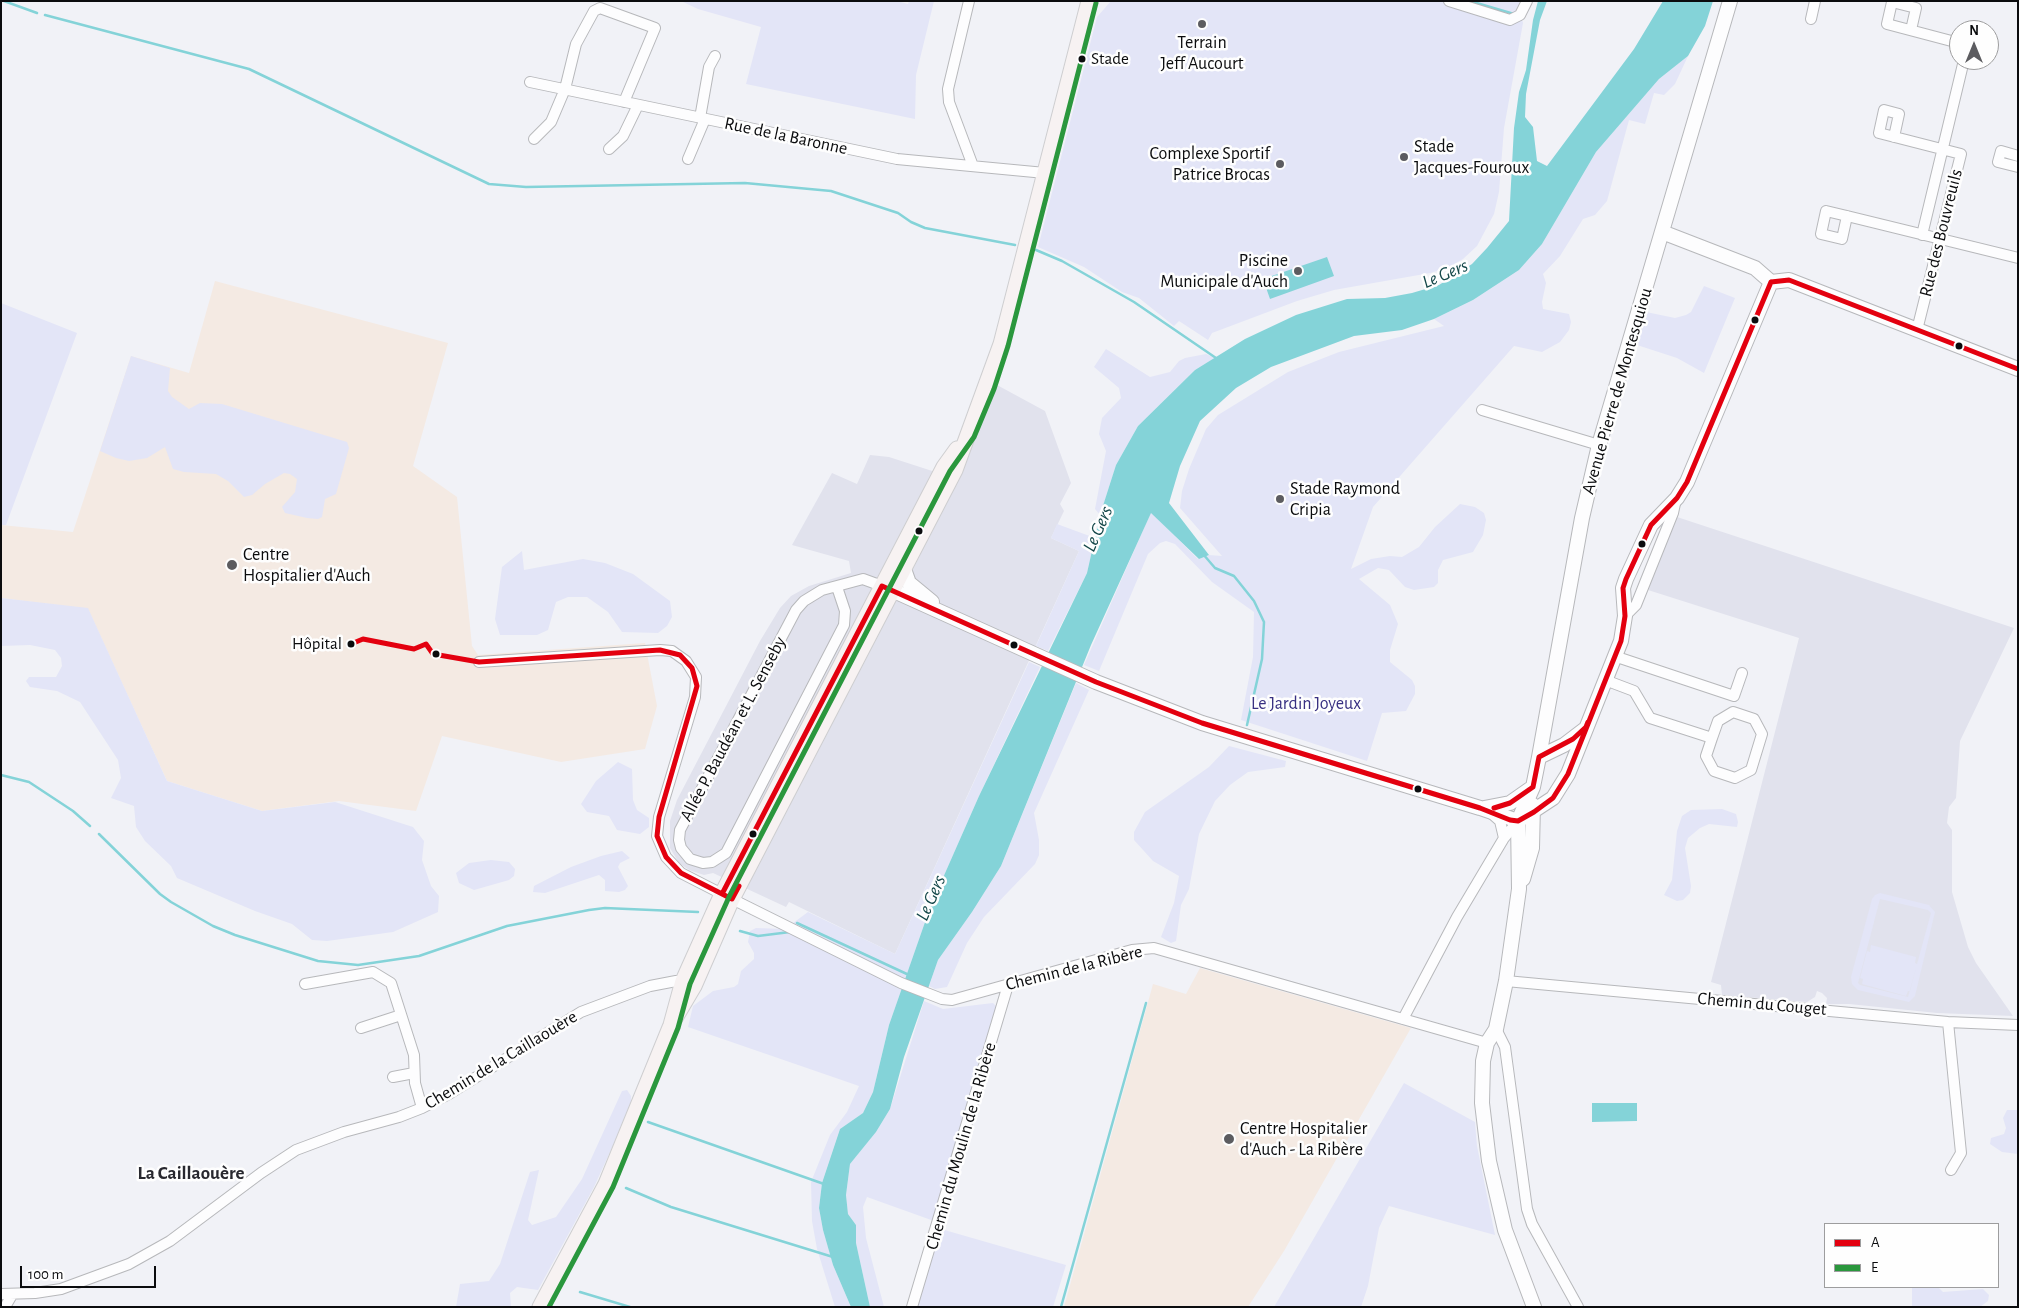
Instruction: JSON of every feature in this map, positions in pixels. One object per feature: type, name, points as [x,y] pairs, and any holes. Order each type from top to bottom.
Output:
[{"type":"main road","points":[[887,588],[904,569],[955,470],[967,434],[987,386],[1001,344],[1089,1]]},
{"type":"main road","points":[[540,1307],[606,1184],[688,984],[727,896],[887,588],[944,467],[967,434]]},
{"type":"street","points":[[969,1],[948,88],[949,102],[973,166]]},
{"type":"street","points":[[1449,1],[1510,20],[1520,15],[1527,1]]},
{"type":"street","name":"Avenue Pierre de Montesquiou","points":[[1496,1029],[1506,981],[1519,889],[1524,815],[1539,757],[1582,518],[1599,445],[1730,1]]},
{"type":"street","points":[[1810,19],[1815,1]]},
{"type":"street","points":[[534,139],[551,122],[565,89],[576,44],[594,11],[600,8],[655,28],[624,102]]},
{"type":"street","points":[[1911,30],[1949,40]]},
{"type":"street","points":[[688,159],[703,118],[710,67],[715,56]]},
{"type":"street","name":"Rue des Bouvreuils","points":[[1922,235],[1962,70]]},
{"type":"street","name":"Rue de la Baronne","points":[[530,82],[897,159],[1044,172]]},
{"type":"street","points":[[609,150],[623,136],[638,105]]},
{"type":"street","points":[[1894,137],[1942,150]]},
{"type":"street","name":"Rue des Bouvreuils","points":[[1917,330],[1961,154],[1942,150]]},
{"type":"street","points":[[2018,156],[2001,151],[1998,162],[2018,167]]},
{"type":"street","points":[[1847,216],[2018,258]]},
{"type":"street","points":[[1662,232],[1755,268],[1771,282],[1789,280],[2018,369]]},
{"type":"street","points":[[1403,1018],[1504,838],[1524,815],[1553,798],[1562,786],[1621,640],[1625,616],[1624,588],[1626,579],[1651,525],[1677,498],[1687,482],[1771,282]]},
{"type":"street","points":[[1482,410],[1599,445]]},
{"type":"street","points":[[1625,616],[1636,604],[1673,513],[1677,498]]},
{"type":"street","points":[[904,569],[909,583],[918,592],[962,622]]},
{"type":"street","name":"Allée P. Baudéan et L. Senseby","points":[[681,848],[680,830],[796,610],[812,595],[864,580],[887,588]]},
{"type":"street","points":[[479,662],[660,650],[672,651],[686,661],[692,668],[697,686],[659,817],[658,836],[666,857],[681,848],[690,859],[703,863],[712,862],[726,854],[844,625],[846,611],[837,587]]},
{"type":"street","points":[[887,588],[1096,682],[1251,740],[1485,810],[1524,815]]},
{"type":"street","points":[[1614,656],[1734,696],[1742,673]]},
{"type":"street","points":[[1605,680],[1634,690],[1650,718],[1712,738]]},
{"type":"street","points":[[1733,712],[1754,719],[1762,734],[1750,770],[1735,778],[1714,771],[1706,756],[1712,738],[1718,721],[1733,712]]},
{"type":"street","points":[[1539,757],[1564,745],[1586,727]]},
{"type":"street","points":[[1485,810],[1510,803],[1532,787]]},
{"type":"street","points":[[1485,810],[1500,821],[1504,838]]},
{"type":"street","name":"Chemin de la Ribère","points":[[666,857],[681,873],[931,996],[952,1000],[1132,950],[1154,948],[1487,1042]]},
{"type":"street","points":[[305,984],[365,973],[380,974],[391,982],[414,1056],[414,1073],[422,1108]]},
{"type":"street","name":"Chemin du Couget","points":[[1506,981],[1948,1022],[2018,1025]]},
{"type":"street","name":"Chemin de la Caillaouère","points":[[1,1294],[12,1295],[61,1289],[129,1264],[170,1241],[261,1173],[296,1150],[334,1135],[422,1108],[449,1094],[581,1012],[650,986],[688,984]]},
{"type":"street","name":"Chemin du Moulin de la Ribère","points":[[912,1307],[1008,985]]},
{"type":"street","points":[[361,1028],[401,1015]]},
{"type":"street","points":[[1948,1022],[1961,1153],[1951,1170]]},
{"type":"street","points":[[1534,1307],[1505,1230],[1489,1161],[1482,1079],[1487,1042],[1496,1029],[1505,1047],[1527,1209],[1532,1224],[1578,1307]]},
{"type":"street","points":[[393,1077],[414,1073]]},
{"type":"street","points":[[4,1307],[12,1295]]},
{"type":"shaded area","name":"Centre Hospitalier d'Auch","points":[[215,281],[448,343],[413,466],[457,497],[472,646],[478,655],[645,643],[657,706],[645,749],[561,762],[442,736],[416,811],[339,801],[262,811],[167,781],[88,609],[1,598],[1,525],[73,532],[131,356],[189,373]]},
{"type":"shaded area","points":[[997,385],[1045,411],[1071,483],[1060,504],[1064,511],[1051,538],[1079,551],[895,954],[789,902],[786,907],[713,873],[704,875],[689,870],[679,863],[670,848],[670,821],[677,800],[760,641],[780,608],[791,596],[809,586],[851,573],[849,561],[792,545],[832,473],[857,484],[870,455],[889,457],[957,479]]},
{"type":"shaded area","points":[[1677,517],[2014,628],[1960,741],[1956,798],[1949,807],[1947,823],[1952,830],[1952,892],[1968,947],[1976,963],[2013,1016],[1937,1013],[1849,1004],[1826,1004],[1827,998],[1817,991],[1815,997],[1807,1002],[1722,995],[1721,985],[1711,982],[1799,638],[1648,590]]},
{"type":"shaded area","name":"Centre Hospitalier d'Auch - La Ribère","points":[[1200,968],[1411,1028],[1284,1251],[1248,1307],[1064,1307],[1153,984],[1186,994]]},
{"type":"green space","points":[[681,1],[897,1],[908,4],[909,1],[934,1],[916,75],[915,119],[746,84],[761,27],[698,9]]},
{"type":"green space","name":"Complexe Sportif Patrice Brocas","points":[[1111,1],[1520,1],[1518,8],[1523,23],[1504,128],[1499,192],[1494,214],[1477,246],[1463,259],[1447,268],[1430,273],[1334,290],[1297,301],[1212,333],[1208,340],[1179,321],[1174,326],[1139,298],[1122,292],[1084,267],[1038,247],[1097,17]]},
{"type":"green space","name":"Le Jardin Joyeux","points":[[1688,56],[1675,84],[1664,95],[1654,93],[1645,124],[1629,120],[1607,201],[1595,215],[1583,219],[1560,256],[1543,274],[1546,283],[1542,302],[1543,309],[1569,314],[1571,322],[1569,330],[1560,342],[1542,352],[1514,346],[1373,507],[1351,569],[1371,559],[1390,556],[1402,557],[1419,547],[1435,527],[1460,504],[1475,507],[1484,513],[1486,520],[1483,535],[1473,552],[1443,560],[1438,570],[1438,583],[1434,587],[1414,590],[1405,587],[1389,570],[1378,568],[1359,579],[1390,605],[1398,624],[1390,650],[1390,662],[1412,680],[1415,686],[1415,694],[1406,711],[1382,713],[1367,761],[1241,720],[1253,657],[1254,612],[1212,582],[1175,544],[1166,541],[1160,543],[1148,554],[1099,671],[1084,665],[1151,512],[1198,559],[1209,555],[1222,556],[1180,508],[1182,491],[1189,469],[1206,429],[1218,415],[1288,372],[1339,352],[1444,326],[1434,319],[1473,300],[1519,270],[1542,244],[1596,152],[1659,79]]},
{"type":"green space","points":[[1704,286],[1735,298],[1704,373],[1677,358],[1637,345],[1646,312],[1675,318],[1686,315],[1691,312]]},
{"type":"green space","points":[[1,303],[77,333],[6,525],[1,525]]},
{"type":"green space","points":[[1106,349],[1150,377],[1170,372],[1179,361],[1185,358],[1206,354],[1215,358],[1195,370],[1138,426],[1116,465],[1100,515],[1095,509],[1106,451],[1099,434],[1102,418],[1121,398],[1119,388],[1094,367]]},
{"type":"green space","points":[[131,356],[170,368],[168,391],[172,397],[189,409],[200,403],[222,404],[347,442],[349,448],[336,494],[325,499],[322,517],[318,519],[307,518],[285,513],[282,507],[295,492],[297,479],[290,474],[284,473],[265,484],[252,495],[244,497],[228,481],[216,474],[184,472],[173,469],[165,447],[147,458],[129,461],[100,451]]},
{"type":"green space","points":[[1057,524],[1095,538],[1087,573],[1048,651],[1036,646],[1079,551],[1051,538]]},
{"type":"green space","points":[[522,551],[524,570],[583,559],[605,563],[633,574],[670,601],[672,617],[667,626],[658,633],[622,632],[608,612],[587,597],[568,597],[556,602],[548,630],[537,635],[500,635],[495,619],[502,567]]},
{"type":"green space","points":[[1,598],[88,608],[167,781],[262,811],[335,802],[413,827],[424,841],[422,860],[431,886],[439,896],[438,912],[393,932],[327,941],[312,940],[292,924],[255,911],[177,878],[171,866],[145,841],[136,827],[134,806],[111,798],[121,778],[118,760],[80,702],[57,691],[30,687],[26,681],[29,677],[56,677],[62,666],[61,658],[55,650],[30,645],[1,646]]},
{"type":"green space","points":[[1029,662],[1040,667],[979,796],[931,905],[889,1025],[873,1092],[863,1113],[840,1129],[822,1183],[819,1208],[823,1230],[833,1265],[851,1307],[835,1307],[817,1249],[812,1221],[811,1182],[830,1135],[847,1112],[859,1086],[688,1027],[693,1006],[713,991],[734,987],[738,984],[741,971],[754,959],[754,953],[748,942],[750,931],[756,928],[785,929],[808,912],[895,954]]},
{"type":"green space","points":[[1076,683],[1089,690],[1034,813],[1039,840],[1039,855],[1035,864],[984,917],[967,943],[947,987],[935,989],[929,986],[938,960],[972,912],[1001,866]]},
{"type":"green space","points":[[1229,746],[1286,761],[1285,767],[1248,772],[1230,785],[1215,801],[1199,834],[1189,889],[1181,905],[1176,941],[1171,943],[1161,937],[1174,903],[1179,876],[1153,861],[1134,840],[1134,832],[1145,812],[1209,767]]},
{"type":"green space","points":[[618,762],[632,769],[633,800],[637,810],[649,818],[649,827],[640,834],[617,830],[609,816],[587,812],[581,804],[596,781]]},
{"type":"green space","points":[[1722,809],[1736,814],[1737,827],[1709,824],[1700,828],[1688,838],[1685,848],[1691,886],[1690,893],[1683,900],[1677,901],[1664,895],[1672,880],[1677,831],[1682,816],[1691,810]]},
{"type":"green space","points":[[622,851],[630,858],[620,863],[618,867],[628,886],[625,890],[619,892],[605,891],[605,880],[599,875],[545,893],[533,892],[534,886],[571,867],[601,856]]},
{"type":"green space","points":[[491,860],[509,862],[515,869],[514,876],[509,880],[474,890],[459,883],[456,873],[469,863]]},
{"type":"green space","points":[[1880,893],[1929,905],[1935,912],[1915,996],[1909,1002],[1858,990],[1852,984],[1851,977],[1872,899]],"holes":[[[1880,899],[1928,910],[1931,913],[1908,997],[1860,985],[1858,983]]]},
{"type":"green space","points":[[1871,945],[1916,957],[1915,963],[1917,964],[1910,991],[1908,991],[1906,996],[1862,984],[1863,979],[1860,978],[1867,951],[1870,952]]},
{"type":"green space","points":[[924,1001],[943,1009],[993,1003],[997,1007],[934,1221],[867,1197],[863,1207],[866,1238],[884,1307],[870,1307],[856,1243],[856,1225],[848,1214],[846,1195],[850,1164],[876,1132],[890,1109]]},
{"type":"green space","points":[[1404,1083],[1475,1122],[1477,1146],[1495,1235],[1389,1206],[1379,1228],[1368,1286],[1361,1307],[1274,1307]]},
{"type":"green space","points":[[627,1090],[631,1096],[631,1106],[594,1187],[538,1290],[517,1287],[510,1293],[511,1307],[456,1307],[460,1284],[489,1281],[500,1264],[530,1172],[539,1170],[528,1220],[532,1225],[556,1217],[582,1179],[622,1091]]},
{"type":"green space","points":[[2007,1110],[2018,1110],[2018,1154],[2002,1152],[1990,1144],[1991,1138],[2004,1134],[2006,1128],[2003,1118]]},
{"type":"green space","points":[[941,1229],[1066,1265],[1053,1307],[917,1307]]},
{"type":"green space","points":[[1912,1288],[1939,1288],[1943,1292],[1983,1289],[1989,1295],[1988,1301],[1980,1307],[1912,1307]]},
{"type":"water","name":"Le Gers","points":[[1538,1],[1547,1],[1540,20],[1526,94],[1525,117],[1533,127],[1537,161],[1547,166],[1634,49],[1663,1],[1713,1],[1705,26],[1688,56],[1659,79],[1596,152],[1542,244],[1519,270],[1473,300],[1434,319],[1402,330],[1354,336],[1271,367],[1236,388],[1200,421],[1180,466],[1169,503],[1209,555],[1199,559],[1151,513],[1091,645],[1001,866],[972,912],[938,960],[904,1057],[890,1109],[876,1132],[850,1164],[846,1195],[848,1214],[856,1225],[856,1243],[870,1307],[851,1307],[833,1265],[823,1230],[819,1208],[822,1183],[840,1129],[863,1113],[873,1092],[889,1025],[931,905],[979,796],[1087,573],[1100,515],[1116,465],[1138,426],[1195,370],[1245,339],[1296,315],[1347,299],[1385,298],[1439,285],[1472,264],[1487,248],[1509,221],[1514,128],[1519,92],[1526,70],[1533,20]]},
{"type":"water","points":[[1327,257],[1334,276],[1270,299],[1263,279]]},
{"type":"water","points":[[1592,1103],[1637,1103],[1637,1121],[1592,1122]]},
{"type":"waterway","points":[[4,1],[37,13]]},
{"type":"waterway","points":[[1470,1],[1514,14]]},
{"type":"waterway","points":[[45,15],[249,69],[489,184],[526,187],[745,183],[831,191],[898,213],[911,222],[925,228],[1015,245]]},
{"type":"waterway","points":[[1036,250],[1062,261],[1134,302],[1216,358]]},
{"type":"waterway","points":[[1203,554],[1215,568],[1234,576],[1254,601],[1264,622],[1262,659],[1247,725]]},
{"type":"waterway","points":[[1,775],[29,782],[73,811],[90,826]]},
{"type":"waterway","points":[[99,834],[160,894],[171,902],[213,926],[235,935],[318,961],[358,965],[419,956],[507,926],[589,910],[605,908],[698,912]]},
{"type":"waterway","points":[[797,923],[909,975]]},
{"type":"waterway","points":[[740,931],[758,936],[790,932]]},
{"type":"waterway","points":[[1061,1307],[1146,1003]]},
{"type":"waterway","points":[[648,1122],[824,1184]]},
{"type":"waterway","points":[[626,1188],[671,1207],[833,1257]]},
{"type":"waterway","points":[[580,1292],[630,1307]]},
{"type":"transit line","name":"E","points":[[549,1307],[613,1187],[678,1028],[690,984],[729,897],[950,471],[974,437],[994,389],[1008,346],[1096,3]]},
{"type":"transit line","name":"A","points":[[1771,282],[1789,280],[2018,369]]},
{"type":"transit line","name":"A","points":[[722,894],[882,586],[1096,682],[1202,723],[1480,808],[1510,820],[1518,821],[1534,812],[1553,798],[1568,774],[1621,641],[1625,616],[1623,588],[1626,579],[1651,525],[1677,498],[1687,482],[1771,282]]},
{"type":"transit line","name":"A","points":[[351,644],[363,639],[414,649],[426,644],[433,654],[479,662],[660,650],[680,655],[692,668],[697,686],[659,817],[657,836],[666,857],[681,873],[732,899],[739,886]]},
{"type":"transit line","name":"A","points":[[1494,808],[1510,803],[1533,787],[1539,757],[1573,739],[1586,727],[1588,722]]},
{"type":"place","name":"Terrain Jeff Aucourt","points":[[1202,24]]},
{"type":"place","name":"Stade","points":[[1082,59]]},
{"type":"place","name":"Stade Jacques-Fouroux","points":[[1404,157]]},
{"type":"place","name":"Complexe Sportif Patrice Brocas","points":[[1280,164]]},
{"type":"place","name":"Piscine Municipale d'Auch","points":[[1298,271]]},
{"type":"place","name":"Stade Raymond Cripia","points":[[1280,499]]},
{"type":"place","name":"Centre Hospitalier d'Auch","points":[[232,565]]},
{"type":"place","name":"Hôpital","points":[[351,644]]},
{"type":"place","name":"Centre Hospitalier d'Auch - La Ribère","points":[[1229,1139]]},
{"type":"district","name":"La Caillaouère","points":[[191,1173]]}]
